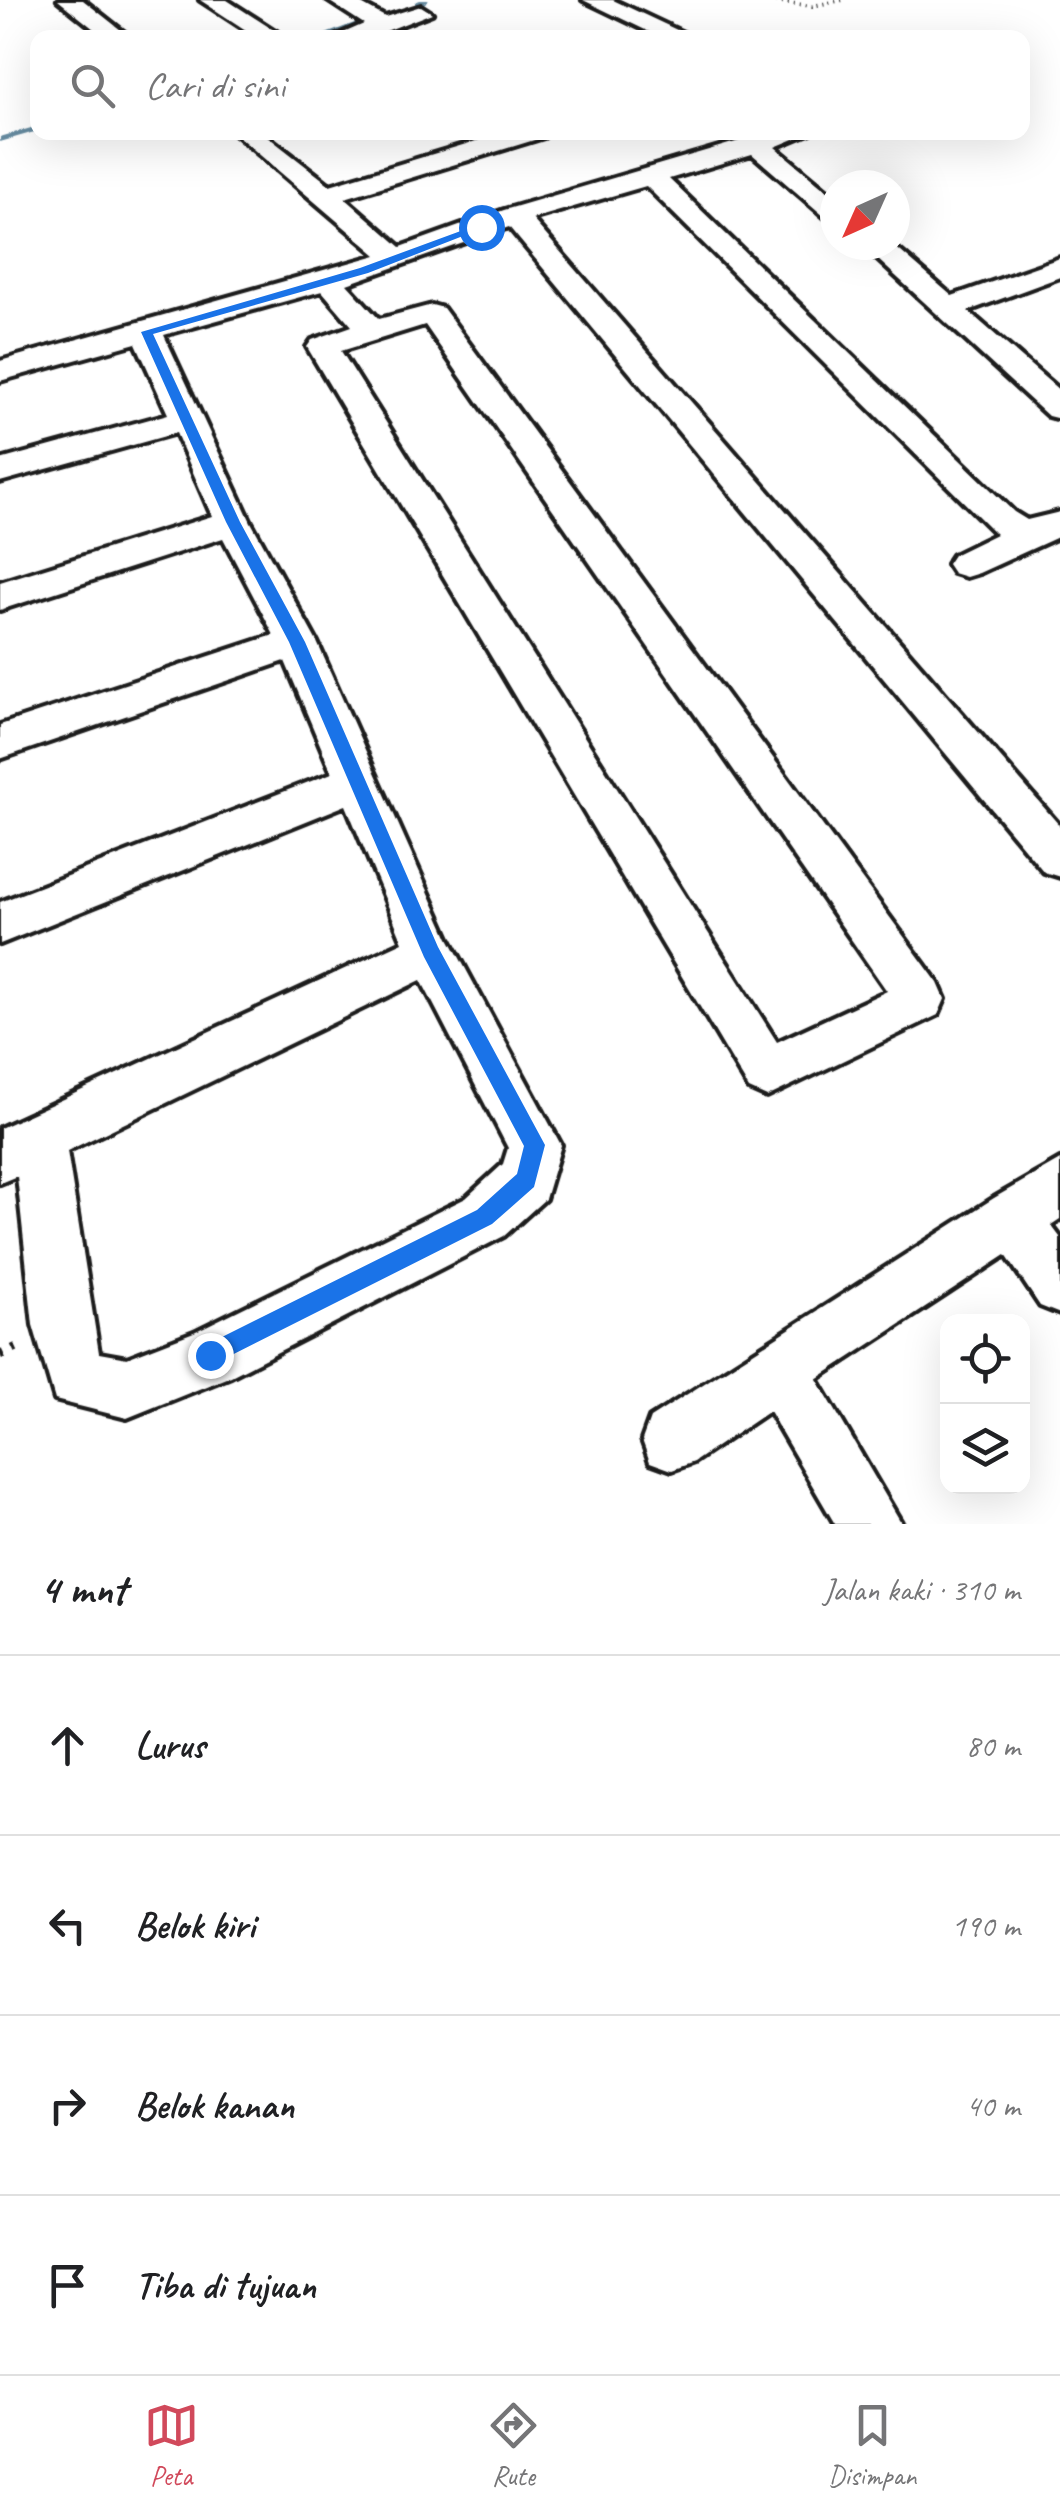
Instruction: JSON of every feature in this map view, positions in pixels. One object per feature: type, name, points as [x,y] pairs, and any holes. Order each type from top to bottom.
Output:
[{"type":"street","points":[[68,0],[109,30]]},
{"type":"street","points":[[211,0],[262,30]]},
{"type":"street","points":[[338,0],[382,24]]},
{"type":"street","points":[[594,0],[664,30]]},
{"type":"street","points":[[365,30],[422,13]]},
{"type":"street","points":[[255,140],[326,195],[398,259]]},
{"type":"street","points":[[326,195],[485,140]]},
{"type":"street","points":[[0,371],[328,280],[514,216],[654,179],[776,140]]},
{"type":"street","points":[[759,146],[820,198]]},
{"type":"street","points":[[654,179],[1000,521],[1023,534],[1046,528]]},
{"type":"street","points":[[514,216],[1060,858]]},
{"type":"street","points":[[894,260],[1047,381],[1060,409]]},
{"type":"street","points":[[951,307],[1060,268]]},
{"type":"street","points":[[328,280],[372,330]]},
{"type":"street","points":[[432,314],[921,999],[767,1072],[323,347],[372,330],[432,314]]},
{"type":"street","points":[[147,332],[233,522],[297,642],[431,952],[535,1145],[526,1180],[485,1217],[210,1355],[127,1388],[76,1379],[20,1148],[431,952]]},
{"type":"street","points":[[0,471],[188,419]]},
{"type":"street","points":[[0,596],[233,522]]},
{"type":"street","points":[[966,564],[1046,528]]},
{"type":"street","points":[[0,742],[297,642]]},
{"type":"street","points":[[0,923],[355,783]]},
{"type":"street","points":[[672,1440],[1060,1188]]},
{"type":"street","points":[[1014,1218],[1060,1286]]},
{"type":"street","points":[[778,1370],[870,1524]]},
{"type":"path","points":[[764,0],[812,6],[843,0]]},
{"type":"waterway","points":[[418,4],[425,0]]},
{"type":"waterway","points":[[342,30],[360,24]]},
{"type":"waterway","points":[[0,140],[30,131]]},
{"type":"route","points":[[210,1355],[485,1217],[526,1180],[535,1145],[431,952],[297,642],[233,522],[147,332],[364,270],[481,227]]}]
